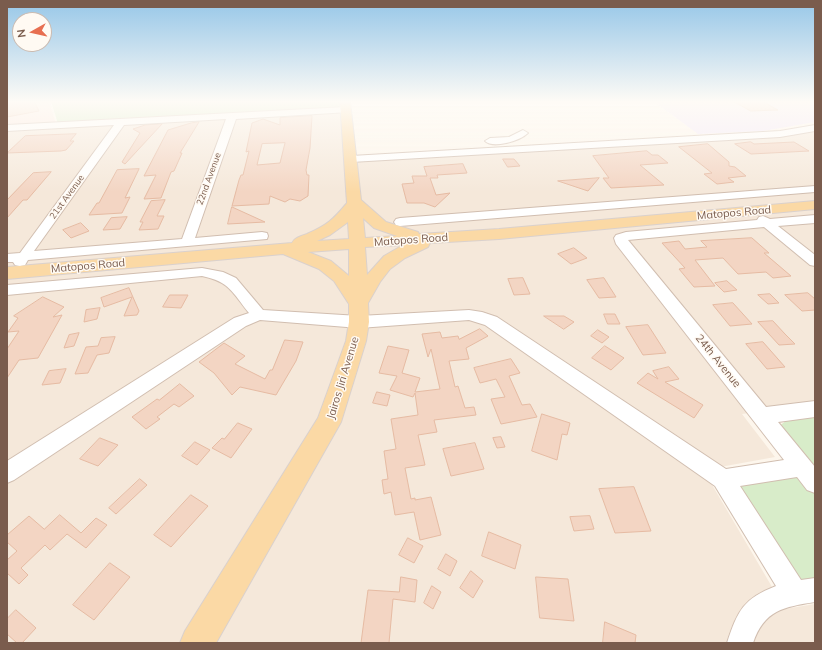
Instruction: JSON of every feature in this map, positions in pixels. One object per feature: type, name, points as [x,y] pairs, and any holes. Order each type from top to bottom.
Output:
[{"type":"main road","name":"Jairos Jiri Avenue","points":[[204,640],[329,422],[356,341],[358,312],[357,243],[352,159],[348,131]]},
{"type":"main road","points":[[283,249],[317,236],[340,222],[354,202],[380,225],[409,234],[435,238]]},
{"type":"main road","name":"Matopos Road","points":[[9,268],[562,229],[815,205]]},
{"type":"main road","points":[[358,312],[374,275],[385,262],[402,252],[435,238]]},
{"type":"main road","points":[[283,249],[325,265],[340,277],[358,312]]},
{"type":"street","name":"21st Avenue","points":[[24,256],[114,131]]},
{"type":"street","name":"22nd Avenue","points":[[186,242],[226,131]]},
{"type":"street","points":[[352,159],[495,152],[780,134],[796,131]]},
{"type":"street","points":[[495,152],[488,141],[511,140],[524,133]]},
{"type":"street","points":[[400,222],[815,189]]},
{"type":"street","points":[[551,210],[562,229]]},
{"type":"street","points":[[753,211],[815,262]]},
{"type":"street","points":[[768,224],[815,219]]},
{"type":"street","name":"24th Avenue","points":[[768,224],[626,236],[621,238],[621,241],[815,483]]},
{"type":"street","points":[[9,268],[24,256],[262,236]]},
{"type":"street","points":[[7,290],[202,272],[218,275],[231,282],[259,315]]},
{"type":"street","points":[[7,473],[240,322],[259,315],[358,312],[482,316],[724,479],[805,592],[781,597],[764,604],[755,611],[743,630],[740,643]]},
{"type":"street","points":[[762,416],[815,409]]},
{"type":"street","points":[[724,479],[802,467]]},
{"type":"shaded area","points":[[7,131],[345,131],[349,160],[565,150],[790,135],[815,131],[815,405],[742,414],[775,457],[720,467],[711,483],[785,609],[815,604],[815,643],[7,643]]},
{"type":"shaded area","points":[[694,131],[756,131],[698,134]]},
{"type":"green space","points":[[815,417],[815,474],[779,426],[786,421]]},
{"type":"green space","points":[[802,474],[815,492],[815,580],[796,583],[732,483]]},
{"type":"building","points":[[137,131],[155,131],[125,164],[122,162],[140,133]]},
{"type":"building","points":[[167,131],[193,131],[180,153],[182,153],[174,171],[171,172],[161,198],[144,199],[156,175],[144,176]]},
{"type":"building","points":[[250,131],[311,131],[306,170],[307,175],[309,175],[308,196],[300,201],[290,199],[285,202],[270,196],[269,204],[232,206],[239,180],[241,175],[243,175],[249,151],[246,152]],"holes":[[[285,143],[280,163],[257,165],[262,144]]]},
{"type":"building","points":[[76,134],[70,141],[74,141],[66,150],[7,153],[25,136]]},
{"type":"building","points":[[751,142],[754,144],[794,142],[809,151],[751,154],[735,144]]},
{"type":"building","points":[[708,144],[729,162],[729,166],[735,167],[746,176],[728,178],[734,182],[717,184],[704,174],[712,173],[679,147]]},
{"type":"building","points":[[647,151],[652,155],[658,155],[668,163],[640,165],[664,185],[611,188],[603,178],[609,178],[593,156]]},
{"type":"building","points":[[503,159],[514,159],[520,166],[508,167]]},
{"type":"building","points":[[463,164],[467,173],[437,175],[438,178],[430,178],[436,195],[450,193],[435,207],[424,203],[407,203],[402,184],[414,183],[412,176],[427,176],[424,167]]},
{"type":"building","points":[[139,169],[125,198],[130,197],[122,213],[89,215],[97,203],[99,203],[117,170]]},
{"type":"building","points":[[51,172],[27,200],[23,200],[7,218],[7,200],[33,173]]},
{"type":"building","points":[[599,178],[588,191],[558,181]]},
{"type":"building","points":[[165,200],[157,216],[164,216],[158,229],[139,230],[143,222],[140,222],[151,201]]},
{"type":"building","points":[[232,207],[265,222],[228,224]]},
{"type":"building","points":[[127,217],[120,229],[103,230],[111,218]]},
{"type":"building","points":[[81,223],[89,231],[71,238],[63,230]]},
{"type":"building","points":[[752,238],[769,253],[764,253],[791,276],[773,278],[766,272],[738,274],[723,258],[695,260],[715,286],[694,287],[679,269],[685,268],[662,243],[679,241],[685,249],[707,247],[701,241]]},
{"type":"building","points":[[574,248],[587,258],[571,264],[558,254]]},
{"type":"building","points":[[523,278],[530,294],[514,295],[508,279]]},
{"type":"building","points":[[604,278],[616,297],[599,298],[587,280]]},
{"type":"building","points":[[727,281],[737,290],[724,292],[715,283]]},
{"type":"building","points":[[129,288],[139,311],[137,315],[124,316],[132,297],[104,307],[101,298]]},
{"type":"building","points":[[808,293],[815,299],[815,310],[802,311],[785,295]]},
{"type":"building","points":[[770,294],[779,303],[768,304],[758,295]]},
{"type":"building","points":[[170,295],[188,295],[181,308],[163,307]]},
{"type":"building","points":[[43,297],[64,307],[53,317],[62,315],[38,358],[19,360],[7,378],[7,349],[19,331],[8,332],[18,318],[14,316]]},
{"type":"building","points":[[733,303],[752,324],[730,326],[713,305]]},
{"type":"building","points":[[100,308],[97,319],[84,322],[86,310]]},
{"type":"building","points":[[604,314],[615,314],[620,324],[608,324]]},
{"type":"building","points":[[544,316],[564,316],[574,322],[564,329]]},
{"type":"building","points":[[773,321],[795,344],[779,345],[758,322]]},
{"type":"building","points":[[648,325],[666,353],[643,355],[626,327]]},
{"type":"building","points":[[480,329],[488,336],[466,348],[469,359],[449,361],[455,387],[458,386],[465,408],[474,407],[476,415],[434,420],[437,432],[418,435],[425,465],[405,468],[411,499],[415,498],[415,500],[431,497],[441,535],[420,540],[414,512],[395,515],[391,492],[384,494],[382,480],[388,479],[384,451],[396,449],[391,419],[418,415],[415,393],[413,397],[390,390],[397,376],[379,373],[388,346],[409,350],[402,373],[420,378],[415,392],[440,389],[431,349],[428,357],[422,334],[440,332],[442,338],[458,336],[459,339]]},
{"type":"building","points":[[598,330],[609,337],[602,343],[591,336]]},
{"type":"building","points":[[79,333],[74,346],[64,348],[69,335]]},
{"type":"building","points":[[115,337],[109,353],[97,355],[88,373],[75,374],[86,347],[98,346],[101,338]]},
{"type":"building","points":[[285,340],[303,342],[296,361],[276,395],[240,387],[232,395],[214,373],[199,362],[224,343],[245,356],[235,364],[265,379],[270,370],[272,370]]},
{"type":"building","points":[[763,342],[785,367],[767,369],[746,344]]},
{"type":"building","points":[[605,346],[624,358],[611,370],[592,358]]},
{"type":"building","points":[[511,359],[520,373],[509,376],[522,405],[530,404],[537,417],[501,424],[491,399],[505,397],[496,379],[480,383],[474,368]]},
{"type":"building","points":[[669,367],[679,379],[665,382],[703,405],[694,418],[637,383],[648,373],[658,379],[653,371]]},
{"type":"building","points":[[66,369],[60,383],[42,385],[49,371]]},
{"type":"building","points":[[180,384],[194,396],[179,407],[174,404],[157,417],[160,419],[146,429],[132,417],[157,399],[159,400]]},
{"type":"building","points":[[377,392],[390,395],[387,406],[373,403]]},
{"type":"building","points":[[542,414],[570,423],[567,435],[562,434],[557,460],[532,451]]},
{"type":"building","points":[[238,423],[252,429],[231,458],[212,448],[222,438],[224,439]]},
{"type":"building","points":[[501,437],[505,447],[497,448],[493,438]]},
{"type":"building","points":[[100,438],[118,445],[98,466],[80,459]]},
{"type":"building","points":[[195,442],[210,450],[197,465],[182,456]]},
{"type":"building","points":[[475,443],[484,469],[451,476],[443,449]]},
{"type":"building","points":[[140,479],[147,485],[116,514],[109,508]]},
{"type":"building","points":[[634,487],[651,531],[615,533],[599,489]]},
{"type":"building","points":[[191,495],[208,506],[171,547],[154,535]]},
{"type":"building","points":[[60,515],[81,533],[96,518],[107,525],[86,548],[67,534],[50,550],[45,545],[21,568],[28,575],[19,584],[7,573],[7,560],[17,551],[7,542],[7,535],[29,516],[44,529]]},
{"type":"building","points":[[590,516],[594,529],[574,531],[570,517]]},
{"type":"building","points":[[489,532],[521,545],[515,569],[482,556]]},
{"type":"building","points":[[408,538],[423,546],[414,563],[399,555]]},
{"type":"building","points":[[446,554],[457,561],[450,576],[438,569]]},
{"type":"building","points":[[110,563],[130,577],[94,620],[73,605]]},
{"type":"building","points":[[471,571],[483,581],[473,598],[460,588]]},
{"type":"building","points":[[401,577],[417,580],[415,602],[393,599],[389,643],[361,643],[368,590],[399,592]]},
{"type":"building","points":[[536,577],[568,579],[574,621],[540,618]]},
{"type":"building","points":[[432,586],[441,592],[433,609],[424,603]]},
{"type":"building","points":[[16,610],[36,628],[22,643],[17,643],[7,634],[7,619]]},
{"type":"building","points":[[605,622],[636,635],[635,643],[603,643]]}]
